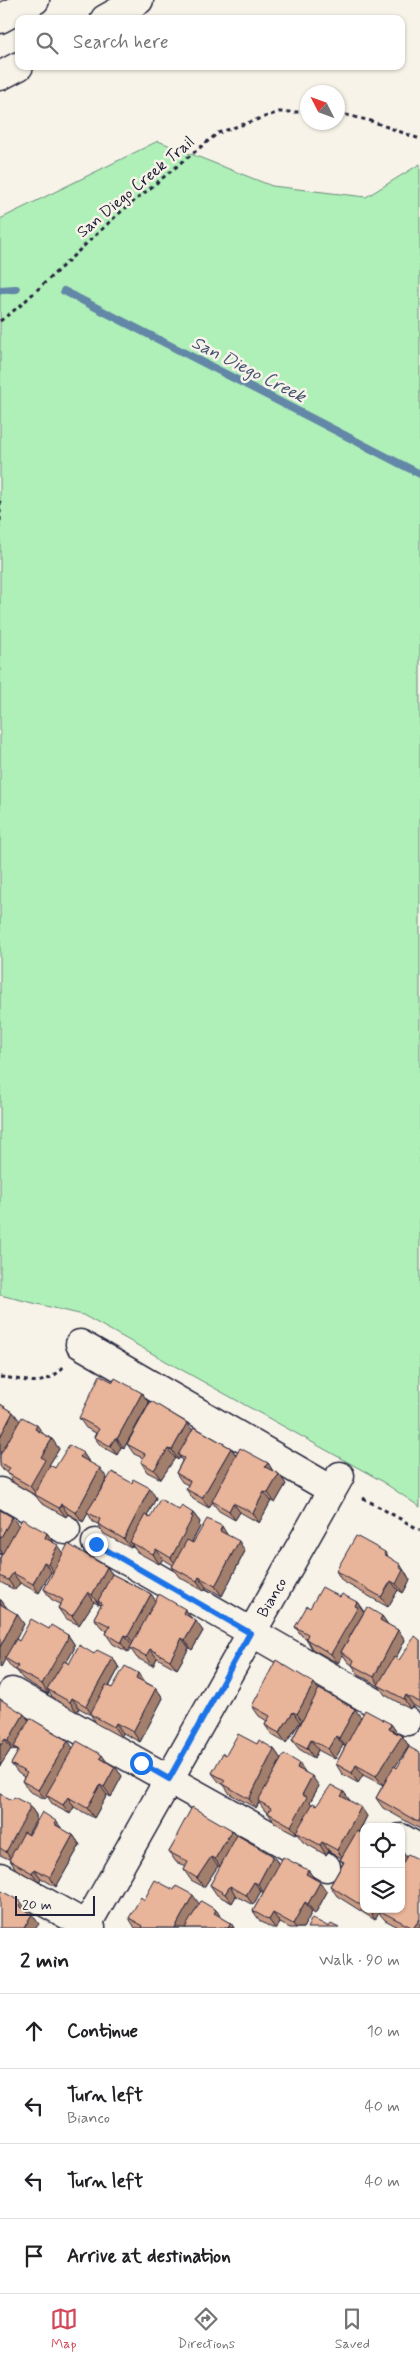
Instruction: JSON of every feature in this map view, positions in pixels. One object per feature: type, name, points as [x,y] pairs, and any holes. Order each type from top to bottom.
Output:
[{"type":"main road","points":[[0,19],[34,0]]},
{"type":"main road","points":[[112,15],[139,0]]},
{"type":"main road","points":[[0,76],[15,68]]},
{"type":"main road","name":"Bianco","points":[[80,1344],[336,1483],[250,1633],[87,1927]]},
{"type":"main road","points":[[0,1492],[66,1530]]},
{"type":"main road","points":[[96,1544],[250,1633],[407,1720]]},
{"type":"main road","points":[[12,1692],[326,1867]]},
{"type":"main road","points":[[405,1840],[420,1849]]},
{"type":"main road","points":[[0,1877],[87,1927]]},
{"type":"path","name":"San Diego Creek Trail","points":[[0,321],[21,305],[117,215],[218,133],[279,112],[300,112]]},
{"type":"path","points":[[345,115],[371,121],[420,139]]},
{"type":"path","points":[[0,501],[0,522]]},
{"type":"path","points":[[0,1377],[44,1382],[64,1366],[80,1344]]},
{"type":"path","points":[[363,1498],[420,1530]]},
{"type":"green space","points":[[158,141],[272,186],[366,197],[420,164],[420,1507],[380,1480],[83,1315],[0,1295],[0,219]]},
{"type":"building","points":[[100,1375],[113,1382],[115,1378],[142,1393],[117,1439],[115,1438],[110,1446],[94,1437],[99,1429],[79,1418]]},
{"type":"building","points":[[151,1401],[187,1423],[172,1450],[168,1449],[154,1470],[141,1462],[145,1454],[127,1444]]},
{"type":"building","points":[[0,1404],[13,1412],[0,1437]]},
{"type":"building","points":[[22,1417],[37,1425],[35,1429],[52,1439],[41,1457],[45,1460],[30,1486],[7,1473],[10,1468],[0,1463],[0,1455]]},
{"type":"building","points":[[194,1427],[231,1448],[202,1498],[186,1489],[190,1481],[176,1473],[184,1458],[178,1455]]},
{"type":"building","points":[[69,1445],[83,1453],[80,1457],[100,1468],[76,1513],[61,1504],[59,1508],[34,1494],[50,1465],[55,1468]]},
{"type":"building","points":[[240,1448],[268,1463],[265,1467],[279,1474],[268,1493],[264,1492],[253,1513],[233,1503],[229,1511],[212,1501]]},
{"type":"building","points":[[112,1472],[132,1483],[133,1479],[150,1488],[124,1539],[98,1524],[100,1519],[87,1512]]},
{"type":"building","points":[[160,1499],[179,1510],[182,1506],[193,1513],[191,1516],[193,1517],[171,1558],[156,1549],[153,1554],[130,1542],[145,1515],[150,1518]]},
{"type":"building","points":[[0,1510],[12,1517],[0,1539]]},
{"type":"building","points":[[22,1519],[47,1533],[45,1538],[58,1545],[48,1564],[44,1562],[33,1584],[13,1573],[8,1580],[0,1576],[0,1558]]},
{"type":"building","points":[[207,1519],[222,1526],[220,1531],[239,1541],[215,1586],[199,1577],[197,1581],[172,1567],[187,1540],[193,1543]]},
{"type":"building","points":[[356,1536],[385,1552],[384,1554],[400,1564],[399,1567],[403,1570],[396,1584],[391,1581],[381,1597],[336,1571]]},
{"type":"building","points":[[68,1544],[107,1567],[92,1595],[88,1592],[72,1616],[58,1608],[63,1600],[44,1589]]},
{"type":"building","points":[[112,1574],[151,1594],[128,1636],[125,1635],[121,1643],[106,1634],[110,1626],[94,1618],[102,1603],[98,1601]]},
{"type":"building","points":[[322,1587],[340,1597],[342,1594],[357,1602],[355,1606],[358,1607],[331,1654],[306,1639],[308,1634],[295,1627],[307,1606],[310,1608]]},
{"type":"building","points":[[159,1594],[185,1609],[183,1613],[196,1621],[185,1640],[182,1638],[170,1660],[150,1649],[146,1656],[130,1648]]},
{"type":"building","points":[[0,1604],[17,1614],[0,1647]]},
{"type":"building","points":[[367,1607],[382,1616],[380,1620],[398,1630],[374,1677],[352,1665],[354,1660],[341,1652]]},
{"type":"building","points":[[31,1619],[49,1629],[51,1625],[68,1635],[42,1684],[16,1670],[18,1666],[5,1658],[16,1639],[19,1641]]},
{"type":"building","points":[[415,1636],[420,1640],[420,1703],[406,1695],[404,1699],[378,1685],[394,1657],[399,1660]]},
{"type":"building","points":[[79,1645],[94,1654],[97,1650],[113,1658],[86,1706],[72,1698],[70,1702],[47,1689],[64,1661],[69,1664]]},
{"type":"building","points":[[276,1660],[314,1683],[297,1714],[293,1712],[279,1733],[265,1725],[270,1716],[252,1706]]},
{"type":"building","points":[[125,1666],[138,1673],[136,1678],[156,1688],[133,1732],[116,1723],[114,1727],[90,1714],[106,1685],[112,1688]]},
{"type":"building","points":[[319,1689],[355,1709],[339,1738],[336,1736],[328,1749],[311,1740],[307,1748],[292,1740]]},
{"type":"building","points":[[0,1699],[24,1714],[8,1741],[5,1739],[0,1746]]},
{"type":"building","points":[[365,1710],[391,1724],[389,1729],[402,1736],[376,1776],[356,1765],[352,1773],[336,1764]]},
{"type":"building","points":[[30,1718],[68,1741],[38,1790],[22,1781],[27,1773],[11,1764],[19,1750],[14,1747]]},
{"type":"building","points":[[238,1734],[257,1744],[259,1740],[274,1749],[249,1799],[223,1784],[225,1780],[212,1773],[223,1753],[226,1755]]},
{"type":"building","points":[[77,1741],[102,1755],[100,1758],[115,1767],[104,1787],[100,1785],[87,1808],[68,1797],[63,1805],[46,1795]]},
{"type":"building","points":[[409,1747],[420,1753],[420,1819],[418,1822],[376,1798],[394,1766],[397,1768]]},
{"type":"building","points":[[284,1754],[299,1763],[297,1768],[312,1776],[302,1795],[307,1797],[291,1826],[268,1813],[271,1808],[258,1801]]},
{"type":"building","points":[[331,1785],[344,1792],[341,1796],[361,1807],[337,1850],[322,1842],[320,1845],[296,1832],[313,1803],[317,1805]]},
{"type":"building","points":[[0,1794],[12,1800],[14,1797],[29,1805],[29,1810],[6,1852],[0,1848]]},
{"type":"building","points":[[192,1807],[232,1830],[215,1859],[211,1857],[197,1878],[184,1870],[188,1862],[169,1852]]},
{"type":"building","points":[[42,1812],[56,1821],[54,1824],[73,1835],[50,1877],[34,1869],[32,1873],[9,1860],[24,1832],[29,1835]]},
{"type":"building","points":[[357,1831],[360,1833],[360,1905],[330,1886],[344,1862],[340,1860]]},
{"type":"building","points":[[237,1835],[273,1856],[258,1884],[254,1882],[246,1895],[230,1886],[225,1894],[210,1885]]},
{"type":"building","points":[[408,1854],[420,1860],[420,1919],[413,1928],[384,1913],[405,1913],[405,1859]]},
{"type":"building","points":[[283,1857],[308,1870],[306,1874],[320,1882],[308,1904],[305,1902],[293,1924],[273,1913],[269,1920],[253,1911]]},
{"type":"building","points":[[155,1880],[174,1890],[176,1886],[193,1895],[175,1928],[142,1928],[143,1926],[129,1918],[141,1897],[144,1900]]},
{"type":"building","points":[[0,1890],[21,1902],[19,1906],[32,1914],[24,1928],[0,1928]]},
{"type":"building","points":[[201,1901],[216,1910],[214,1913],[231,1923],[228,1928],[185,1928]]},
{"type":"building","points":[[312,1918],[329,1927],[331,1924],[339,1928],[307,1928]]},
{"type":"waterway","name":"San Diego Creek","points":[[0,290],[16,289]]},
{"type":"waterway","name":"San Diego Creek","points":[[64,291],[420,474]]},
{"type":"route","points":[[96,1544],[250,1633],[169,1779],[141,1763]]}]
